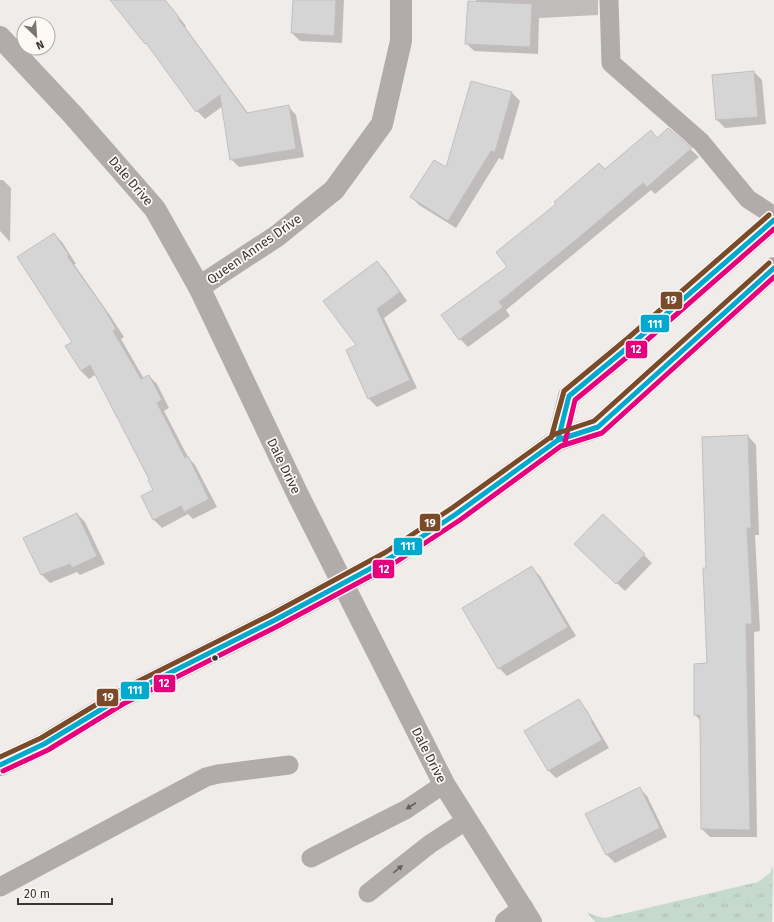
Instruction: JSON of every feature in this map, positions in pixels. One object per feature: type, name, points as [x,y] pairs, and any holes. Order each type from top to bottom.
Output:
[{"type":"street","name":"Queen Annes Drive","points":[[199,287],[277,236],[334,190],[382,124],[401,40],[401,0]]},
{"type":"street","name":"Dale Drive","points":[[0,37],[73,115],[155,209],[199,287],[342,585],[444,784],[467,820],[520,918]]},
{"type":"street","points":[[558,440],[569,396],[633,343],[774,220]]},
{"type":"street","points":[[0,765],[44,744],[120,698],[342,585],[415,542],[558,440],[598,427],[774,268]]},
{"type":"lane","points":[[609,0],[611,63],[701,142],[748,199],[774,216]]},
{"type":"lane","points":[[0,887],[206,777],[218,774],[289,765]]},
{"type":"lane","points":[[312,858],[407,809],[444,784]]},
{"type":"lane","points":[[368,893],[430,844],[467,820]]},
{"type":"green space","points":[[773,866],[772,922],[595,922],[587,912],[595,916],[605,918],[758,882],[770,873]]},
{"type":"building","points":[[110,0],[165,0],[179,17],[178,18],[247,113],[289,105],[296,149],[230,160],[220,95],[196,112],[146,43],[145,44]]},
{"type":"building","points":[[293,0],[336,0],[334,36],[291,33]]},
{"type":"building","points":[[468,1],[532,4],[530,47],[465,44]]},
{"type":"building","points":[[754,71],[758,117],[716,120],[712,75]]},
{"type":"building","points":[[471,81],[512,92],[495,152],[491,151],[448,221],[410,197],[434,160],[446,167]]},
{"type":"building","points":[[668,128],[692,148],[647,187],[643,183],[582,235],[499,302],[503,307],[459,340],[441,315],[507,267],[496,252],[556,204],[554,202],[599,163],[605,169],[651,130],[657,138]]},
{"type":"building","points":[[54,233],[69,255],[67,256],[104,308],[116,329],[113,331],[141,379],[149,375],[162,400],[157,403],[185,458],[188,456],[209,499],[184,512],[181,506],[153,520],[141,496],[153,490],[148,480],[149,479],[90,365],[81,371],[65,346],[72,342],[17,257]]},
{"type":"building","points":[[377,261],[400,292],[377,309],[410,380],[368,399],[346,350],[356,345],[323,301]]},
{"type":"building","points":[[748,435],[751,528],[747,528],[752,624],[746,624],[750,830],[701,829],[700,715],[694,715],[694,664],[707,663],[703,568],[706,568],[702,437]]},
{"type":"building","points":[[77,513],[97,556],[72,568],[70,564],[41,575],[23,538]]},
{"type":"building","points":[[603,514],[645,554],[616,584],[574,544]]},
{"type":"building","points":[[532,566],[568,627],[498,669],[462,608]]},
{"type":"building","points":[[579,699],[602,740],[548,771],[524,731]]},
{"type":"building","points":[[640,787],[660,828],[606,855],[585,814]]},
{"type":"transit line","name":"19","points":[[551,438],[564,391],[628,338],[769,215]]},
{"type":"transit line","name":"111","points":[[558,440],[569,396],[633,343],[774,220]]},
{"type":"transit line","name":"12","points":[[565,442],[575,400],[638,348],[774,229]]},
{"type":"transit line","name":"19","points":[[0,757],[41,738],[117,692],[272,614],[386,552],[452,508],[555,434],[594,421],[769,263]]},
{"type":"transit line","name":"111","points":[[0,765],[44,744],[120,698],[275,620],[390,558],[456,514],[558,440],[598,427],[774,268]]},
{"type":"transit line","name":"12","points":[[3,771],[48,750],[123,704],[278,626],[393,564],[460,520],[561,446],[602,433],[774,277]]}]
